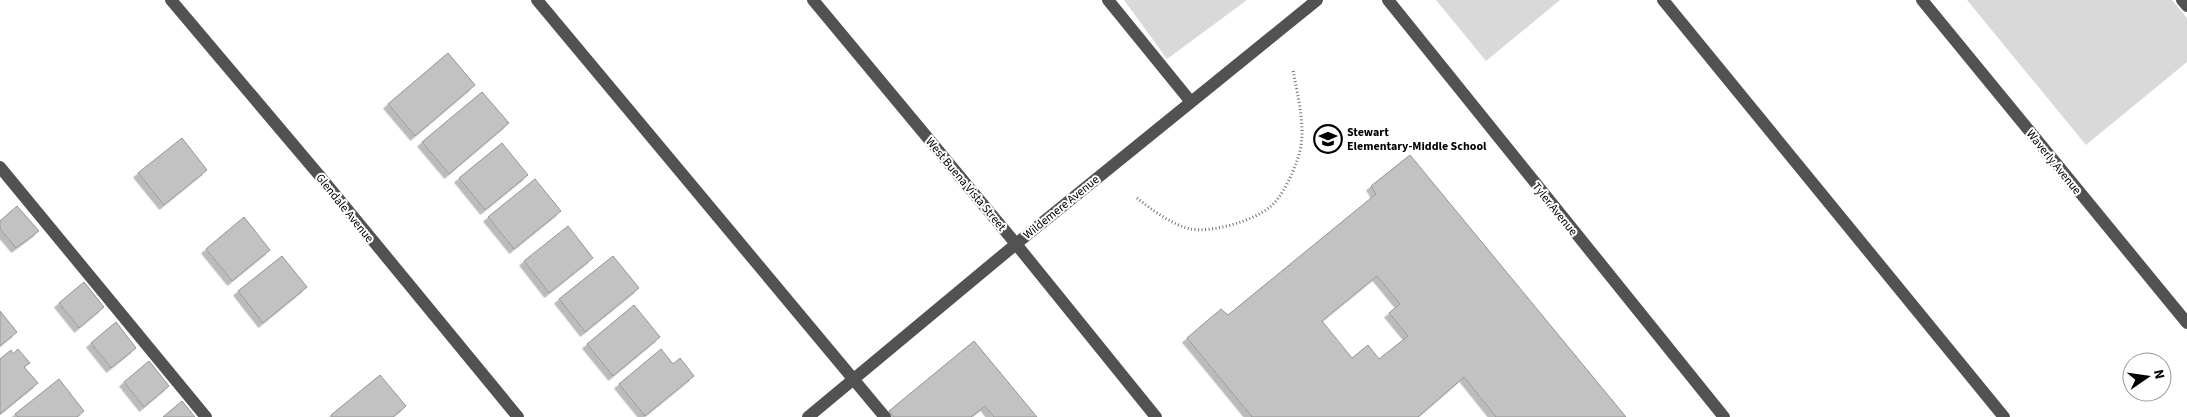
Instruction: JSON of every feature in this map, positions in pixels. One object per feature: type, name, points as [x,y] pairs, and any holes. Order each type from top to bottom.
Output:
[{"type":"street","name":"Glendale Avenue","points":[[171,0],[319,175],[518,417]]},
{"type":"street","points":[[537,0],[885,417]]},
{"type":"street","name":"West Buena Vista Street","points":[[813,0],[1016,244],[1156,417]]},
{"type":"street","points":[[1108,0],[1191,102]]},
{"type":"street","name":"Wildemere Avenue","points":[[808,417],[1016,244],[1317,0]]},
{"type":"street","name":"Tyler Avenue","points":[[1388,0],[1724,417]]},
{"type":"street","points":[[1663,0],[2004,417]]},
{"type":"street","name":"Waverly Avenue","points":[[1922,0],[2187,323]]},
{"type":"street","points":[[2182,0],[2187,6]]},
{"type":"street","points":[[0,167],[206,417]]},
{"type":"path","points":[[1137,198],[1156,213],[1190,228],[1214,229],[1242,222],[1270,207],[1281,193],[1298,160],[1302,122],[1293,70]]},
{"type":"shaded area","points":[[1124,0],[1247,0],[1167,59]]},
{"type":"shaded area","points":[[1436,0],[1560,0],[1486,61]]},
{"type":"shaded area","points":[[1967,0],[2172,0],[2187,18],[2187,62],[2086,145]]},
{"type":"building","points":[[448,53],[475,85],[415,136],[388,104]]},
{"type":"building","points":[[482,92],[509,123],[449,174],[422,142]]},
{"type":"building","points":[[182,138],[207,170],[164,205],[138,173]]},
{"type":"building","points":[[502,143],[528,175],[485,210],[459,178]]},
{"type":"building","name":"Stewart Elementary-Middle School","points":[[1410,155],[1626,417],[1496,417],[1464,377],[1418,417],[1252,417],[1187,338],[1221,309],[1228,315],[1376,194],[1371,186]],"holes":[[[1377,276],[1400,304],[1389,313],[1408,336],[1379,359],[1368,345],[1352,358],[1322,321]]]},
{"type":"building","points":[[535,179],[561,211],[514,249],[488,217]]},
{"type":"building","points":[[17,206],[39,231],[16,248],[0,229],[0,221]]},
{"type":"building","points":[[244,217],[270,250],[232,281],[206,249]]},
{"type":"building","points":[[568,226],[593,258],[549,293],[524,261]]},
{"type":"building","points":[[282,256],[307,287],[263,323],[238,291]]},
{"type":"building","points":[[613,256],[639,288],[585,332],[559,299]]},
{"type":"building","points":[[84,282],[104,307],[79,328],[59,303]]},
{"type":"building","points":[[634,305],[660,337],[613,376],[587,344]]},
{"type":"building","points":[[0,311],[17,332],[0,346]]},
{"type":"building","points":[[116,322],[136,348],[111,368],[91,343]]},
{"type":"building","points":[[974,341],[1037,417],[994,417],[985,406],[971,417],[894,417],[889,411]]},
{"type":"building","points":[[18,349],[30,363],[24,367],[38,383],[0,414],[0,359],[11,350],[13,354]]},
{"type":"building","points":[[661,349],[673,364],[680,358],[694,376],[645,416],[619,384]]},
{"type":"building","points":[[149,361],[169,386],[144,407],[124,382]]},
{"type":"building","points":[[380,375],[406,406],[393,417],[332,417],[331,415]]},
{"type":"building","points":[[59,379],[84,411],[77,417],[18,417],[15,414]]},
{"type":"building","points":[[182,401],[195,417],[163,417]]},
{"type":"place","name":"Stewart Elementary-Middle School","points":[[1328,139]]}]
